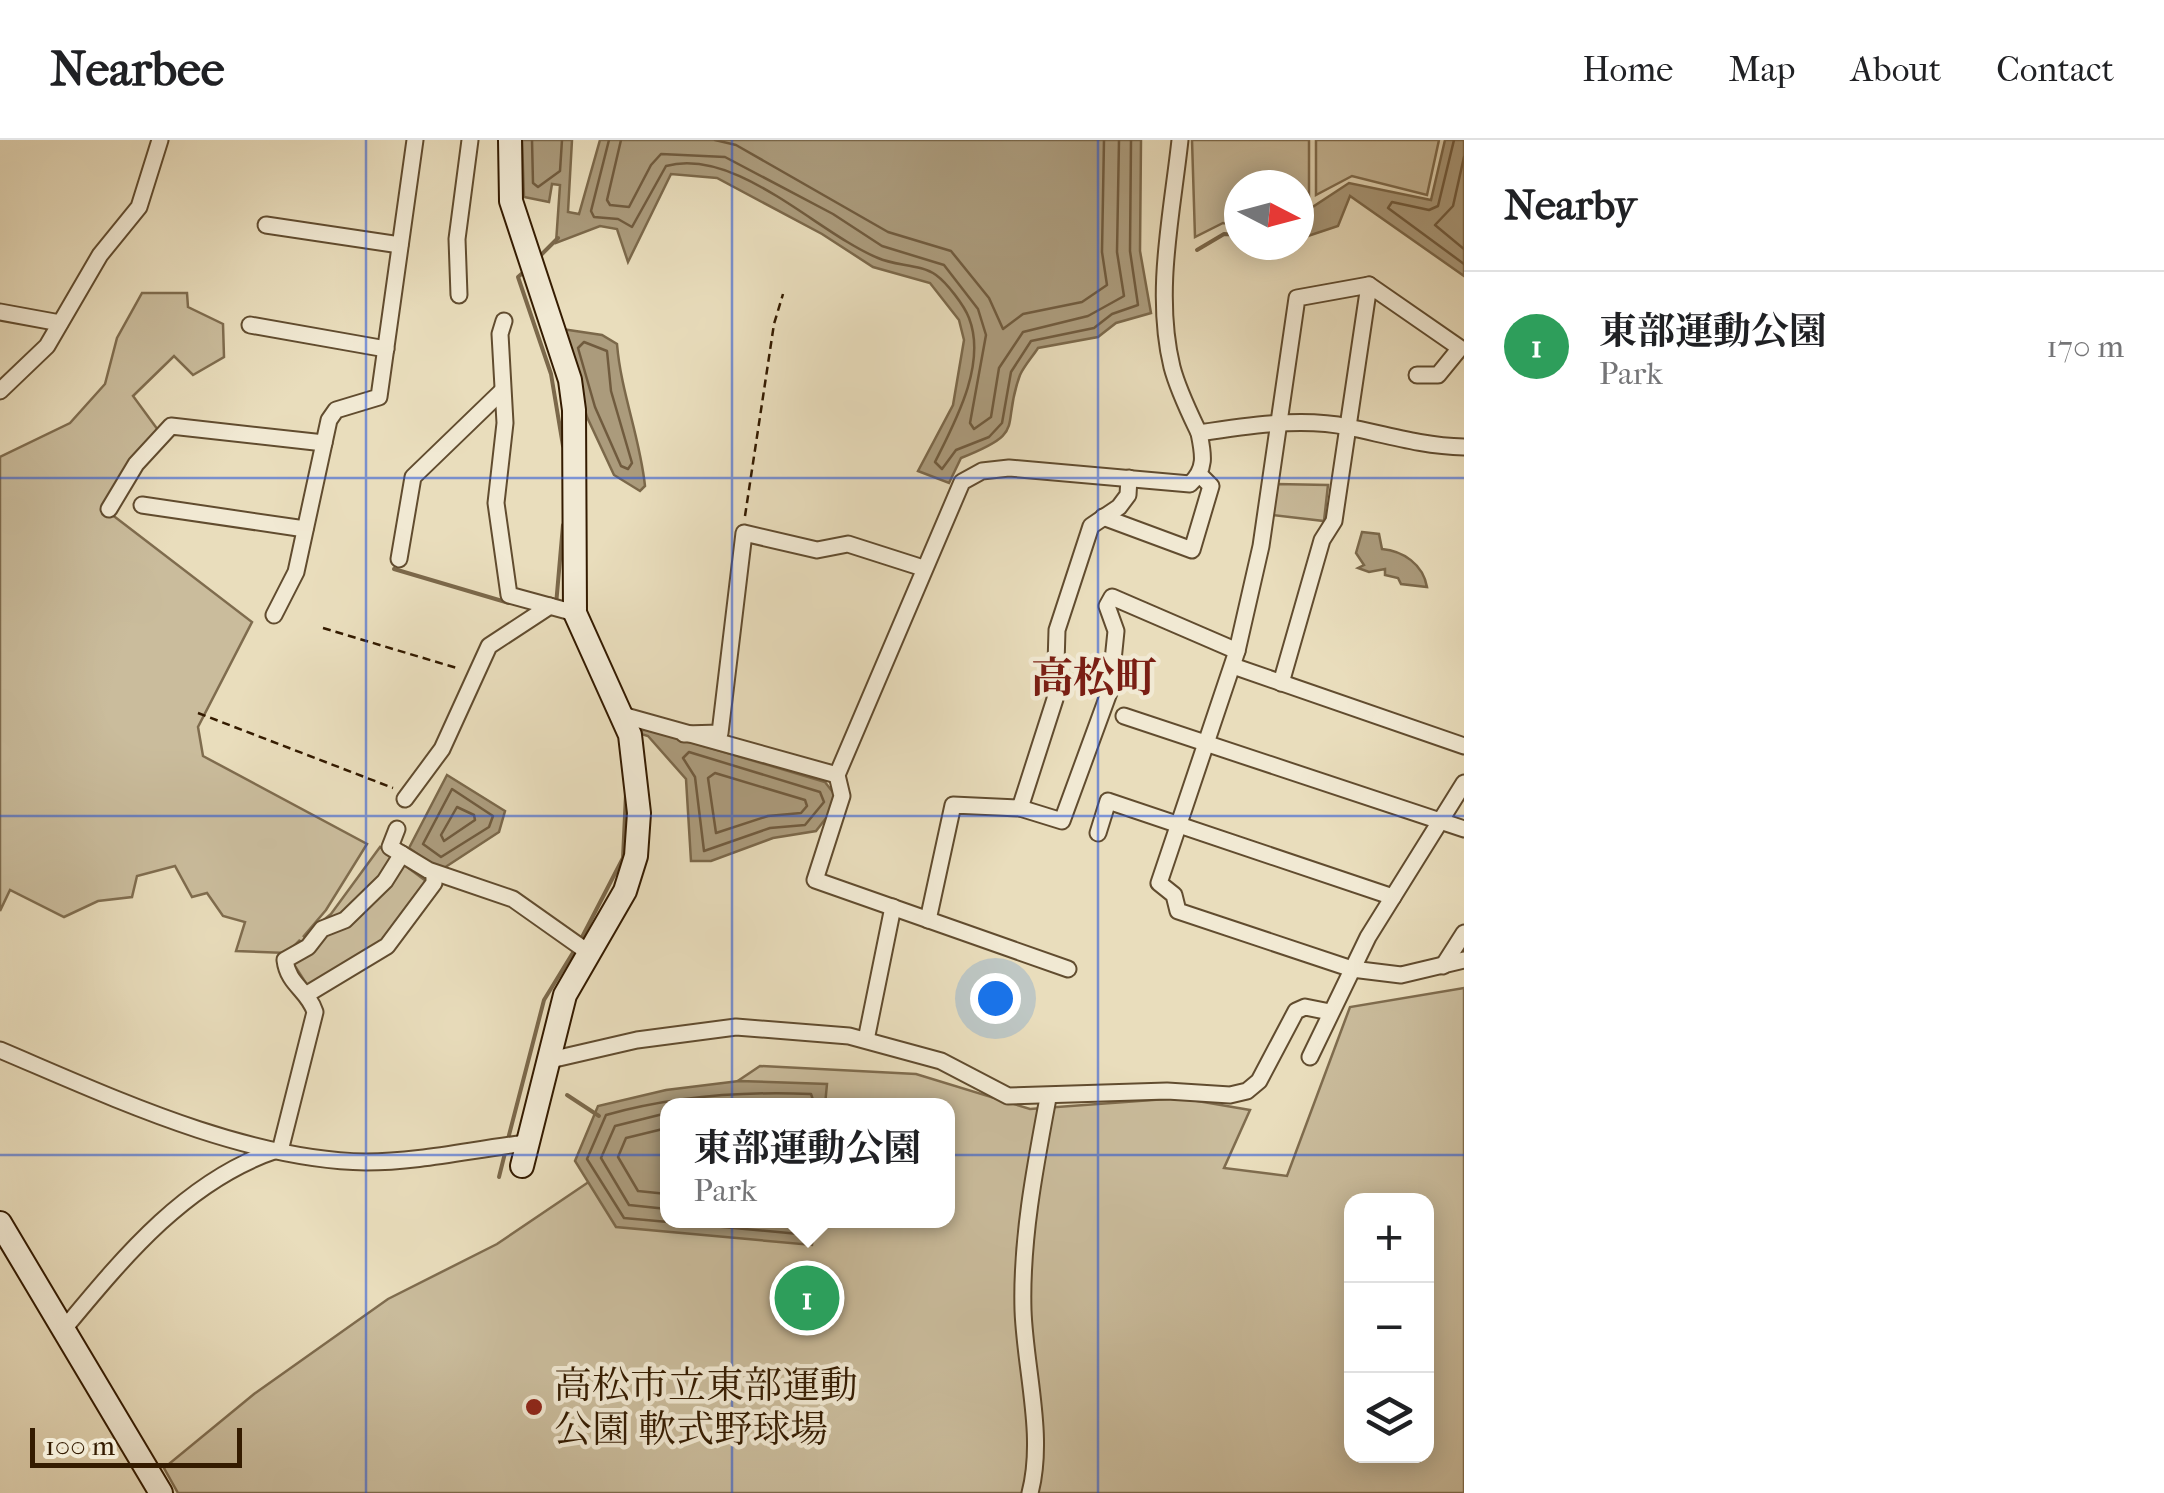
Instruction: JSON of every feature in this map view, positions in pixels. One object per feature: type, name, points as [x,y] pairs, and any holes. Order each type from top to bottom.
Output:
[{"type":"street","points":[[0,392],[47,346],[100,255],[140,207],[160,140]]},
{"type":"street","points":[[459,294],[457,239],[470,140]]},
{"type":"street","points":[[0,1050],[137,1108],[278,1150],[368,1162],[524,1154],[565,994],[625,892],[636,856],[636,778],[622,715],[576,613],[574,410],[570,380],[511,201],[510,140]]},
{"type":"street","points":[[1068,969],[815,880],[842,796],[837,776],[962,482],[982,471],[1009,468],[1190,484],[1200,475],[1204,456],[1199,432],[1172,368],[1167,337],[1166,242],[1180,140]]},
{"type":"street","points":[[274,615],[296,572],[324,443],[336,410],[380,397],[410,141]]},
{"type":"street","points":[[266,225],[400,244]]},
{"type":"street","points":[[1281,682],[1322,540],[1334,522],[1369,285]]},
{"type":"street","points":[[1417,375],[1438,375],[1460,348],[1369,285],[1298,298],[1261,546],[1235,659],[1159,883],[1174,895],[1178,911],[1352,969],[1401,975],[1464,960]]},
{"type":"street","points":[[0,312],[60,323]]},
{"type":"street","points":[[504,321],[505,436],[496,503],[509,594],[576,613]]},
{"type":"street","points":[[250,325],[386,349]]},
{"type":"street","points":[[399,559],[413,478],[486,401],[502,391]]},
{"type":"street","points":[[108,508],[136,464],[171,426],[324,443]]},
{"type":"street","points":[[1199,432],[1347,426],[1410,443],[1464,447]]},
{"type":"street","points":[[1104,518],[1192,550],[1211,486],[1200,475]]},
{"type":"street","points":[[1020,808],[1055,699],[1058,630],[1091,526],[1128,494],[1129,478]]},
{"type":"street","points":[[142,506],[305,529]]},
{"type":"street","points":[[684,734],[720,733],[744,532],[818,550],[848,544],[923,568]]},
{"type":"street","points":[[928,920],[953,805],[1020,808],[1062,821],[1110,690],[1116,631],[1107,606],[1112,597],[1281,682],[1464,746]]},
{"type":"street","points":[[407,796],[442,749],[488,646],[550,606]]},
{"type":"street","points":[[622,715],[837,776]]},
{"type":"street","points":[[1124,716],[1464,829]]},
{"type":"street","points":[[1310,1057],[1352,969],[1464,782]]},
{"type":"street","points":[[1098,833],[1108,801],[1393,897]]},
{"type":"street","points":[[397,830],[390,847],[434,872],[513,899],[588,952]]},
{"type":"street","points":[[278,1150],[315,1012],[309,994],[290,980],[284,960],[308,947],[322,929],[345,920],[385,881],[402,854]]},
{"type":"street","points":[[309,994],[387,946],[434,883],[434,872]]},
{"type":"street","points":[[866,1040],[893,907]]},
{"type":"street","points":[[1443,966],[1464,934]]},
{"type":"street","points":[[546,1061],[637,1040],[736,1027],[866,1040],[941,1061],[1008,1096],[1048,1098],[1124,1092],[1230,1095],[1247,1091],[1259,1080],[1296,1010],[1330,1012]]},
{"type":"street","points":[[1030,1493],[1035,1461],[1024,1273],[1048,1098]]},
{"type":"street","points":[[63,1330],[110,1272],[191,1196],[242,1163],[278,1150]]},
{"type":"street","points":[[0,1223],[160,1493]]},
{"type":"path","points":[[744,532],[753,446],[774,324],[783,294]]},
{"type":"path","points":[[322,628],[476,674]]},
{"type":"path","points":[[198,713],[407,796]]},
{"type":"shaded area","points":[[1192,140],[1309,140],[1309,170],[1224,170],[1224,223],[1195,237]]},
{"type":"shaded area","points":[[1316,140],[1439,140],[1427,195],[1352,176],[1316,195]]},
{"type":"shaded area","points":[[142,293],[187,293],[188,307],[223,324],[224,357],[193,375],[174,356],[133,396],[158,430],[102,507],[252,622],[198,727],[203,756],[367,844],[326,910],[303,937],[331,914],[380,847],[430,884],[387,941],[309,988],[293,963],[300,940],[287,953],[236,951],[245,922],[223,916],[207,893],[192,897],[175,866],[137,876],[132,897],[98,901],[64,917],[10,890],[0,911],[0,457],[70,423],[105,384],[117,338]]},
{"type":"shaded area","points":[[1276,484],[1328,485],[1324,521],[1272,515]]},
{"type":"shaded area","points":[[1464,988],[1464,1493],[178,1493],[164,1468],[254,1394],[388,1299],[497,1244],[660,1134],[660,1228],[955,1228],[955,1098],[712,1098],[760,1066],[916,1074],[1030,1109],[1180,1098],[1250,1110],[1224,1168],[1287,1176],[1350,1007]]},
{"type":"water","points":[[522,140],[572,140],[568,212],[579,214],[600,140],[1141,140],[1140,251],[1151,313],[1116,323],[1098,337],[1038,348],[1020,375],[1009,427],[996,441],[961,458],[949,483],[918,471],[953,405],[964,340],[959,320],[930,283],[873,267],[822,234],[717,178],[671,174],[628,262],[617,229],[600,226],[556,243],[560,185],[552,184],[549,202],[524,197]]},
{"type":"water","points":[[1445,140],[1464,140],[1464,276],[1350,196],[1338,226],[1314,234],[1314,206],[1349,183],[1431,200]]},
{"type":"water","points":[[562,329],[602,335],[617,344],[643,468],[645,486],[640,491],[614,475],[587,417]]},
{"type":"water","points":[[1362,532],[1379,534],[1382,549],[1411,560],[1427,587],[1401,584],[1398,578],[1385,575],[1385,569],[1369,572],[1358,568],[1364,565],[1356,553]]},
{"type":"water","points":[[643,728],[825,782],[835,795],[830,813],[816,831],[773,838],[711,861],[691,861],[686,779],[648,736],[641,734]]},
{"type":"water","points":[[447,775],[505,811],[499,832],[444,868],[409,848]]},
{"type":"water","points":[[739,1081],[827,1084],[826,1098],[660,1098],[660,1228],[814,1228],[812,1245],[616,1227],[575,1161],[598,1106],[666,1090]]},
{"type":"waterway","points":[[1197,250],[1224,234]]},
{"type":"waterway","points":[[540,256],[558,238]]},
{"type":"waterway","points":[[526,270],[518,277],[551,374],[563,446]]},
{"type":"waterway","points":[[556,605],[563,525]]},
{"type":"waterway","points":[[394,569],[509,603]]},
{"type":"waterway","points":[[579,943],[623,858],[626,794]]},
{"type":"waterway","points":[[508,1139],[544,1000],[574,951]]},
{"type":"waterway","points":[[567,1095],[599,1116]]},
{"type":"waterway","points":[[499,1177],[505,1153]]},
{"type":"place","name":"東部運動公園","points":[[807,1298]]},
{"type":"place","name":"高松市立東部運動 公園 軟式野球場","points":[[534,1407]]},
{"type":"district","name":"高松町","points":[[1094,677]]}]
